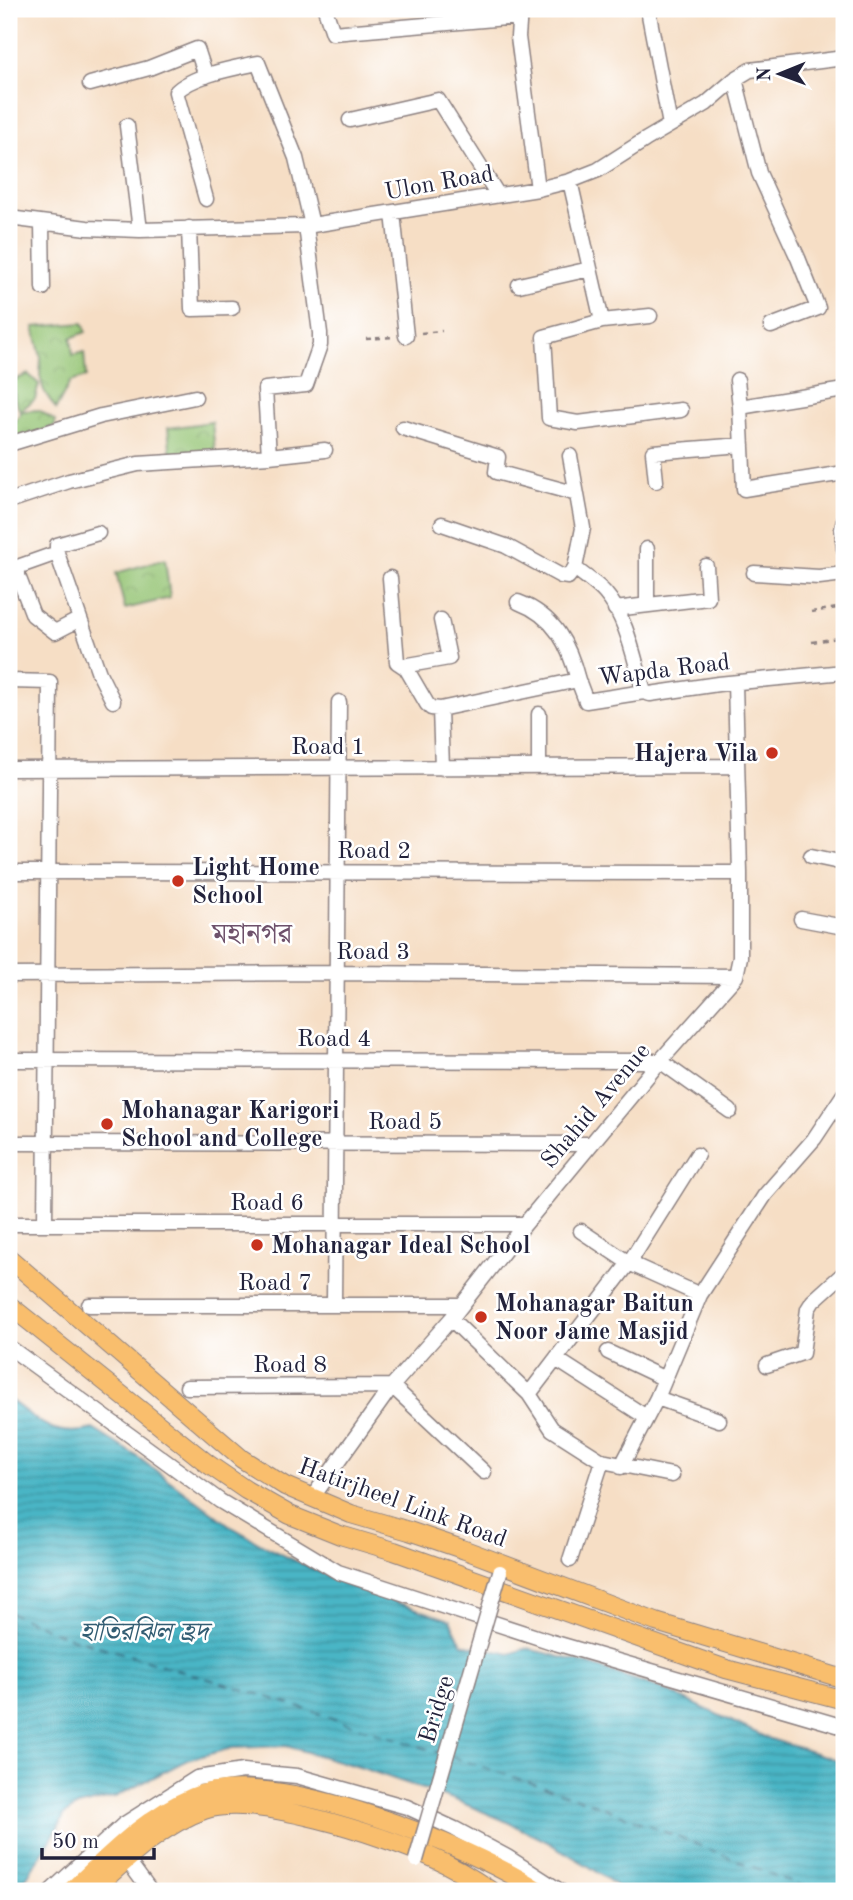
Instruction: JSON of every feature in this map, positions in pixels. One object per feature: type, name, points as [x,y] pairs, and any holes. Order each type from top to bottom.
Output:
[{"type":"main road","name":"Hatirjheel Link Road","points":[[9,1258],[242,1459],[285,1486],[351,1514],[410,1531],[656,1622],[844,1679]]},
{"type":"main road","points":[[9,1305],[208,1464],[290,1515],[340,1535],[394,1551],[726,1669],[844,1700]]},
{"type":"main road","points":[[656,1622],[717,1657],[726,1669]]},
{"type":"main road","points":[[71,1891],[150,1821],[190,1798],[232,1790],[268,1790],[362,1814],[446,1843],[539,1891]]},
{"type":"main road","points":[[92,1891],[179,1821],[203,1811],[243,1805],[371,1835],[431,1857],[491,1891]]},
{"type":"main road","points":[[488,1864],[514,1891]]},
{"type":"street","points":[[325,9],[333,33],[519,13],[518,37],[538,189]]},
{"type":"street","points":[[649,15],[670,125]]},
{"type":"street","points":[[90,84],[149,68],[197,50],[206,76]]},
{"type":"street","name":"Ulon Road","points":[[9,218],[87,228],[140,230],[309,226],[538,189],[598,170],[706,104],[750,70],[844,58]]},
{"type":"street","points":[[206,199],[177,92],[206,76],[258,63],[296,158],[309,226],[320,317],[320,345],[306,385],[265,389],[269,456]]},
{"type":"street","points":[[735,79],[759,173],[818,308],[771,326]]},
{"type":"street","points":[[350,120],[438,100],[498,195]]},
{"type":"street","points":[[127,126],[140,230]]},
{"type":"street","points":[[570,181],[602,321]]},
{"type":"street","points":[[393,214],[406,336]]},
{"type":"street","points":[[42,223],[43,288]]},
{"type":"street","points":[[189,228],[192,309],[232,308]]},
{"type":"street","points":[[519,285],[590,269]]},
{"type":"street","points":[[650,316],[602,321],[544,337],[549,418],[578,423],[681,410]]},
{"type":"street","points":[[737,380],[744,489],[844,473]]},
{"type":"street","points":[[740,407],[844,390]]},
{"type":"street","points":[[9,444],[102,416],[195,397]]},
{"type":"street","points":[[403,428],[498,457],[496,472],[577,494]]},
{"type":"street","points":[[656,481],[653,452],[742,444]]},
{"type":"street","points":[[9,501],[69,481],[138,464],[325,450]]},
{"type":"street","points":[[442,524],[506,546],[561,576],[568,577],[575,568],[583,527],[570,456]]},
{"type":"street","points":[[844,520],[844,549]]},
{"type":"street","points":[[98,533],[57,545],[57,553],[99,673],[113,701]]},
{"type":"street","points":[[647,549],[647,604]]},
{"type":"street","points":[[57,553],[12,569],[33,615],[43,625],[55,632],[80,619]]},
{"type":"street","points":[[615,608],[708,598],[706,566]]},
{"type":"street","points":[[575,568],[598,586],[615,608],[623,623],[644,692]]},
{"type":"street","points":[[754,573],[818,577],[844,574]]},
{"type":"street","points":[[390,578],[397,662],[404,666],[427,705],[440,709],[442,768]]},
{"type":"street","points":[[518,602],[542,614],[561,635],[571,653],[578,681]]},
{"type":"street","points":[[404,666],[449,658],[441,620]]},
{"type":"street","name":"Wapda Road","points":[[440,709],[578,681],[586,701],[644,692],[650,694],[735,682],[844,672]]},
{"type":"street","points":[[9,681],[50,682],[46,1224]]},
{"type":"street","points":[[735,682],[740,873],[740,957],[736,976]]},
{"type":"street","points":[[334,1304],[339,702]]},
{"type":"street","points":[[538,767],[539,714]]},
{"type":"street","name":"Road 1","points":[[9,769],[736,766]]},
{"type":"street","points":[[811,856],[844,863]]},
{"type":"street","name":"Road 2","points":[[9,872],[740,873]]},
{"type":"street","points":[[801,919],[844,927]]},
{"type":"street","name":"Road 3","points":[[9,975],[337,973],[736,976]]},
{"type":"street","name":"Shahid Avenue","points":[[312,1498],[392,1386],[451,1319],[525,1224],[660,1061],[736,976]]},
{"type":"street","name":"Road 4","points":[[9,1060],[660,1061]]},
{"type":"street","points":[[660,1061],[730,1111]]},
{"type":"street","points":[[621,1467],[657,1398],[700,1295],[765,1195],[814,1139],[844,1094]]},
{"type":"street","name":"Road 5","points":[[9,1143],[591,1144]]},
{"type":"street","points":[[529,1394],[629,1263],[697,1156]]},
{"type":"street","name":"Road 6","points":[[9,1224],[525,1224]]},
{"type":"street","points":[[581,1231],[629,1263],[700,1295]]},
{"type":"street","points":[[767,1365],[802,1353],[808,1309],[813,1301],[844,1273]]},
{"type":"street","name":"Road 7","points":[[89,1305],[461,1306]]},
{"type":"street","points":[[451,1319],[529,1394],[552,1429],[602,1461],[621,1467],[672,1475]]},
{"type":"street","points":[[9,1347],[220,1501],[338,1572],[552,1642],[844,1727]]},
{"type":"street","points":[[608,1352],[665,1379]]},
{"type":"street","points":[[556,1359],[646,1417]]},
{"type":"street","points":[[392,1386],[484,1472]]},
{"type":"street","name":"Road 8","points":[[187,1387],[392,1386]]},
{"type":"street","points":[[657,1398],[719,1420]]},
{"type":"street","points":[[570,1560],[602,1461]]},
{"type":"street","name":"Bridge","points":[[416,1860],[500,1572]]},
{"type":"street","points":[[51,1891],[123,1825],[197,1779],[243,1771],[297,1776],[407,1807],[428,1815],[507,1857],[560,1891]]},
{"type":"street","points":[[128,1861],[150,1891]]},
{"type":"path","points":[[366,339],[442,331]]},
{"type":"path","points":[[811,612],[844,607]]},
{"type":"path","points":[[812,642],[844,637]]},
{"type":"green space","points":[[83,323],[86,332],[71,338],[73,355],[84,352],[86,377],[70,382],[56,409],[44,391],[40,376],[41,358],[34,327]]},
{"type":"green space","points":[[28,374],[39,384],[35,399],[20,411],[15,400],[13,381]]},
{"type":"green space","points":[[39,410],[55,421],[55,426],[9,442],[9,424],[14,423],[22,411]]},
{"type":"green space","points":[[212,422],[215,452],[171,457],[168,428]]},
{"type":"green space","points":[[165,559],[170,598],[125,609],[116,573]]},
{"type":"water","name":"হাতিরঝিল হ্রদ","points":[[9,1399],[38,1421],[57,1430],[68,1432],[93,1429],[135,1455],[232,1527],[274,1551],[357,1589],[450,1620],[462,1644],[510,1654],[527,1648],[587,1664],[665,1690],[767,1738],[844,1762],[844,1891],[624,1891],[544,1840],[503,1820],[453,1799],[286,1746],[232,1748],[187,1760],[115,1797],[78,1806],[65,1814],[25,1879],[14,1891],[9,1891]]},
{"type":"ferry route","points":[[9,1612],[65,1636],[252,1692],[440,1753]]},
{"type":"ferry route","points":[[452,1757],[587,1801],[814,1891]]},
{"type":"place","name":"Hajera Vila","points":[[772,753]]},
{"type":"place","name":"Light Home School","points":[[178,881]]},
{"type":"place","name":"Mohanagar Karigori School and College","points":[[107,1124]]},
{"type":"place","name":"Mohanagar Ideal School","points":[[257,1245]]},
{"type":"place","name":"Mohanagar Baitun Noor Jame Masjid","points":[[481,1317]]},
{"type":"district","name":"মহানগর","points":[[252,933]]}]
